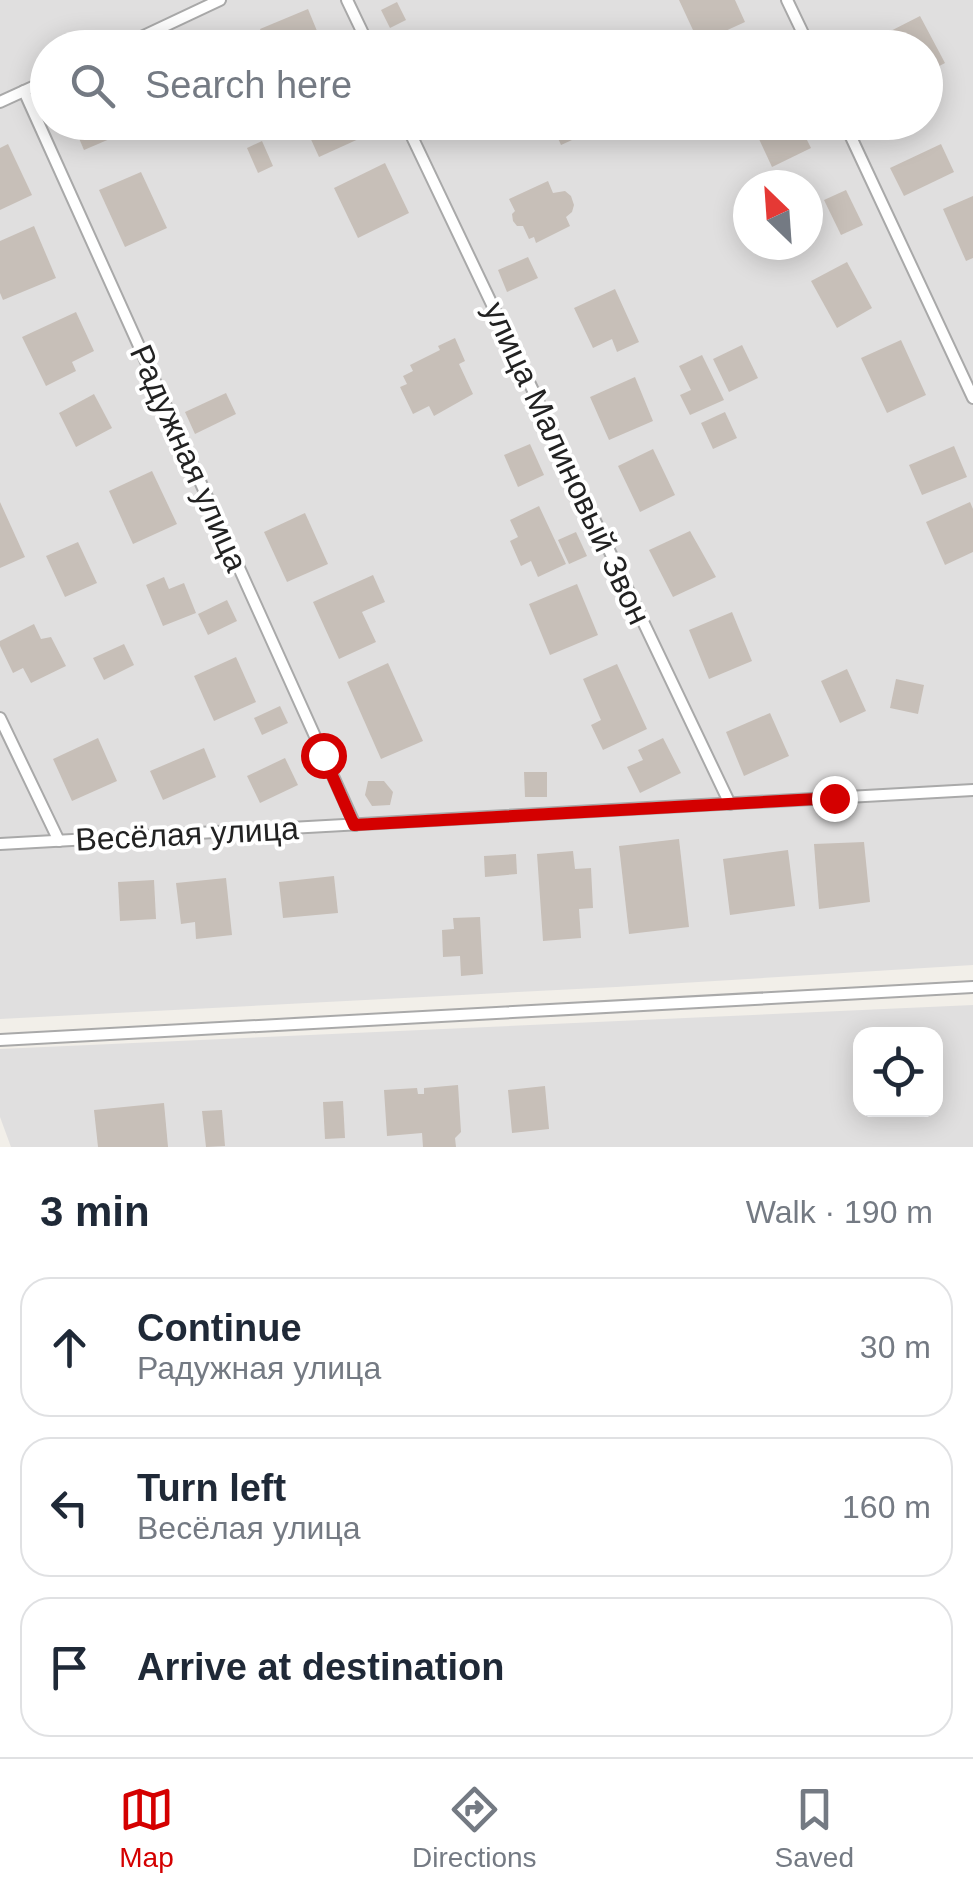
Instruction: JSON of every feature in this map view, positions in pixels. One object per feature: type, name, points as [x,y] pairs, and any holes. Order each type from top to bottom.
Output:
[{"type":"lane","points":[[156,30],[220,0]]},
{"type":"lane","points":[[347,0],[361,30]]},
{"type":"lane","points":[[788,0],[802,30]]},
{"type":"lane","points":[[0,102],[30,88]]},
{"type":"lane","name":"Радужная улица","points":[[24,91],[30,104]]},
{"type":"lane","name":"Радужная улица","points":[[46,140],[354,825]]},
{"type":"lane","name":"улица Малиновый Звон","points":[[414,140],[730,804]]},
{"type":"lane","points":[[852,140],[973,398]]},
{"type":"lane","points":[[0,718],[59,841]]},
{"type":"lane","name":"Весёлая улица","points":[[0,844],[973,790]]},
{"type":"lane","points":[[0,1040],[973,987]]},
{"type":"shaded area","points":[[0,0],[973,0],[973,965],[0,1019]]},
{"type":"shaded area","points":[[973,1005],[973,1147],[11,1147],[0,1117],[0,1049]]},
{"type":"building","points":[[679,0],[735,0],[745,22],[727,30],[693,30]]},
{"type":"building","points":[[397,2],[406,20],[390,28],[381,10]]},
{"type":"building","points":[[308,9],[317,30],[260,30]]},
{"type":"building","points":[[920,16],[927,30],[893,30]]},
{"type":"building","points":[[80,140],[107,140],[84,150]]},
{"type":"building","points":[[311,140],[356,140],[319,157]]},
{"type":"building","points":[[759,140],[807,140],[811,148],[772,167]]},
{"type":"building","points":[[262,141],[273,166],[258,173],[247,148]]},
{"type":"building","points":[[8,144],[32,195],[0,210],[0,148]]},
{"type":"building","points":[[941,144],[954,172],[904,196],[890,168]]},
{"type":"building","points":[[385,163],[409,213],[358,238],[334,188]]},
{"type":"building","points":[[141,172],[167,228],[125,247],[99,190]]},
{"type":"building","points":[[548,181],[553,193],[565,191],[571,196],[574,205],[566,217],[570,226],[536,243],[534,237],[529,239],[523,226],[513,221],[515,211],[509,199]]},
{"type":"building","points":[[846,190],[863,225],[841,235],[824,200]]},
{"type":"building","points":[[973,196],[973,258],[966,261],[943,209]]},
{"type":"building","points":[[34,226],[56,278],[3,300],[0,241]]},
{"type":"building","points":[[528,257],[538,278],[507,292],[498,270]]},
{"type":"building","points":[[847,262],[872,308],[837,328],[811,281]]},
{"type":"building","points":[[615,289],[639,342],[617,352],[612,339],[593,348],[574,308]]},
{"type":"building","points":[[76,312],[94,351],[72,362],[76,371],[46,386],[22,337]]},
{"type":"building","points":[[455,338],[465,361],[459,364],[473,394],[434,416],[429,406],[413,414],[400,387],[407,384],[403,376],[413,371],[410,365]]},
{"type":"building","points":[[901,340],[926,395],[887,413],[861,358]]},
{"type":"building","points":[[742,345],[758,378],[729,392],[713,359]]},
{"type":"building","points":[[702,355],[724,400],[690,415],[680,395],[691,390],[679,366]]},
{"type":"building","points":[[635,377],[653,421],[609,440],[590,397]]},
{"type":"building","points":[[226,393],[236,414],[195,434],[185,412]]},
{"type":"building","points":[[94,394],[112,428],[76,447],[59,413]]},
{"type":"building","points":[[725,412],[737,438],[713,449],[701,423]]},
{"type":"building","points":[[530,444],[544,475],[518,487],[504,455]]},
{"type":"building","points":[[954,446],[967,477],[922,495],[909,465]]},
{"type":"building","points":[[653,449],[675,495],[640,512],[618,466]]},
{"type":"building","points":[[152,471],[177,524],[133,544],[109,491]]},
{"type":"building","points":[[0,502],[25,557],[0,568]]},
{"type":"building","points":[[970,502],[973,552],[945,565],[926,522]]},
{"type":"building","points":[[539,506],[566,564],[538,577],[531,561],[521,566],[510,541],[518,537],[510,520]]},
{"type":"building","points":[[305,513],[328,564],[287,582],[264,532]]},
{"type":"building","points":[[690,531],[716,577],[673,597],[649,550]]},
{"type":"building","points":[[576,532],[587,556],[569,564],[558,540]]},
{"type":"building","points":[[78,542],[97,583],[65,597],[46,556]]},
{"type":"building","points":[[373,575],[385,602],[362,612],[376,642],[339,659],[313,602]]},
{"type":"building","points":[[164,577],[169,589],[184,583],[196,613],[163,626],[146,585]]},
{"type":"building","points":[[577,584],[598,635],[550,655],[529,604]]},
{"type":"building","points":[[227,600],[237,621],[208,635],[198,614]]},
{"type":"building","points":[[732,612],[752,661],[709,679],[689,630]]},
{"type":"building","points":[[34,624],[41,639],[51,637],[66,666],[31,683],[23,668],[13,673],[0,641]]},
{"type":"building","points":[[124,644],[134,665],[104,680],[93,658]]},
{"type":"building","points":[[236,657],[256,702],[214,721],[194,676]]},
{"type":"building","points":[[388,663],[423,741],[381,759],[347,682]]},
{"type":"building","points":[[617,664],[647,729],[603,750],[591,725],[601,720],[583,679]]},
{"type":"building","points":[[847,669],[866,711],[840,723],[821,681]]},
{"type":"building","points":[[896,679],[924,685],[918,714],[890,708]]},
{"type":"building","points":[[280,706],[288,723],[262,735],[254,718]]},
{"type":"building","points":[[770,713],[789,756],[744,776],[726,732]]},
{"type":"building","points":[[98,738],[117,781],[72,801],[53,759]]},
{"type":"building","points":[[663,738],[681,773],[640,793],[627,767],[643,760],[638,750]]},
{"type":"building","points":[[204,748],[216,777],[163,800],[150,771]]},
{"type":"building","points":[[285,758],[298,785],[260,803],[247,776]]},
{"type":"building","points":[[524,772],[547,772],[547,797],[525,797]]},
{"type":"building","points":[[368,781],[384,781],[393,792],[390,805],[372,806],[365,795]]},
{"type":"building","points":[[679,839],[689,927],[629,934],[619,846]]},
{"type":"building","points":[[864,842],[870,902],[819,909],[814,844]]},
{"type":"building","points":[[788,850],[795,906],[730,915],[723,859]]},
{"type":"building","points":[[573,851],[575,869],[591,868],[593,908],[579,909],[581,938],[543,941],[537,854]]},
{"type":"building","points":[[516,854],[517,874],[485,877],[484,856]]},
{"type":"building","points":[[334,876],[338,913],[283,918],[279,882]]},
{"type":"building","points":[[226,878],[232,935],[196,939],[195,922],[181,924],[176,883]]},
{"type":"building","points":[[154,880],[156,919],[120,921],[118,882]]},
{"type":"building","points":[[480,917],[483,974],[461,976],[460,956],[443,957],[442,930],[454,929],[453,918]]},
{"type":"building","points":[[458,1085],[461,1132],[455,1138],[456,1147],[423,1147],[422,1133],[387,1136],[384,1090],[417,1088],[418,1094],[424,1094],[424,1088]]},
{"type":"building","points":[[545,1086],[549,1129],[512,1133],[508,1090]]},
{"type":"building","points":[[343,1101],[345,1138],[325,1139],[323,1102]]},
{"type":"building","points":[[164,1103],[168,1147],[98,1147],[94,1110]]},
{"type":"building","points":[[222,1110],[225,1146],[206,1147],[202,1111]]},
{"type":"route","points":[[323,755],[354,825],[834,798]]}]
